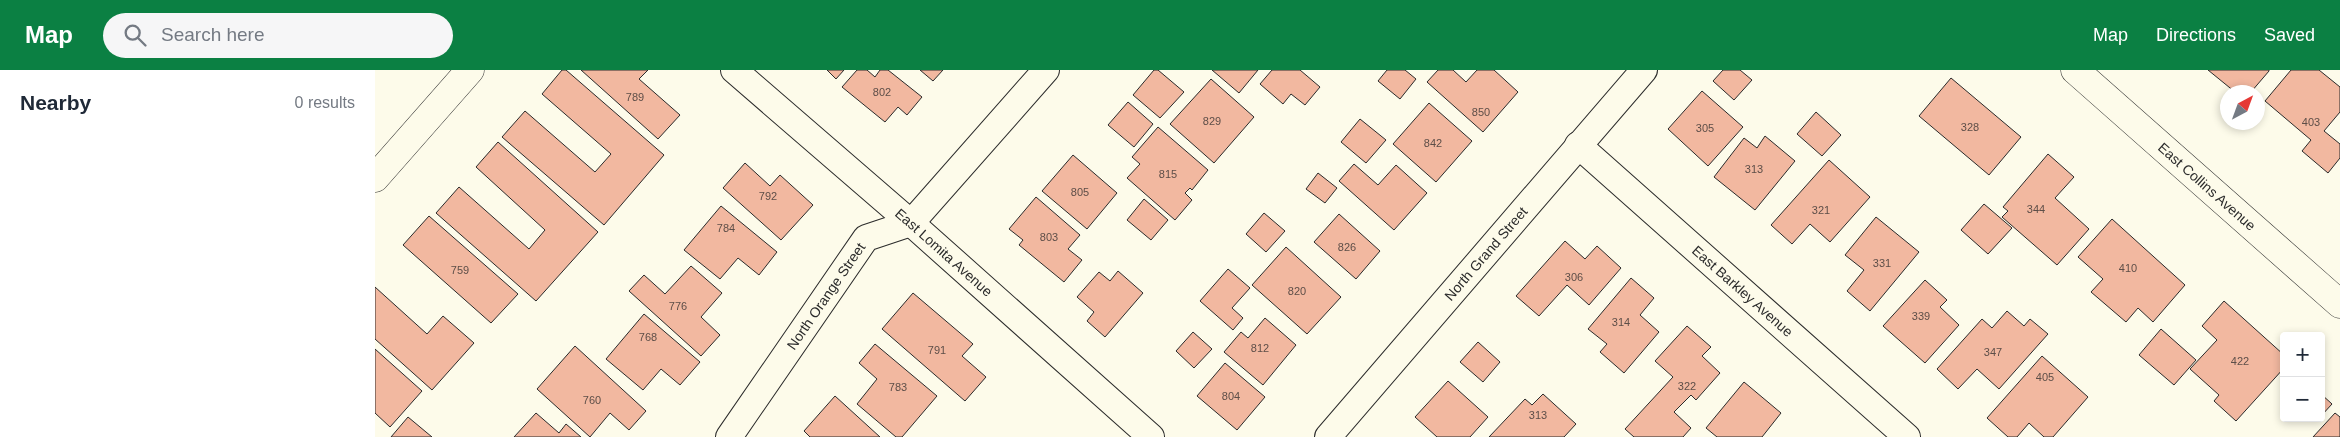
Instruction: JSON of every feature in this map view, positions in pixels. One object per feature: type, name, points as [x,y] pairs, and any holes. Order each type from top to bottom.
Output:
[{"type":"street","points":[[375,178],[470,70]]},
{"type":"street","name":"East Lomita Avenue","points":[[734,70],[911,223],[1151,437]]},
{"type":"street","name":"North Orange Street","points":[[729,437],[866,238],[911,223],[1047,70]]},
{"type":"street","name":"North Grand Street","points":[[1328,437],[1644,70]]},
{"type":"street","name":"East Collins Avenue","points":[[2075,70],[2340,304]]},
{"type":"street","name":"East Barkley Avenue","points":[[1578,146],[1907,437]]},
{"type":"building","points":[[562,70],[566,70],[664,155],[604,225],[502,137],[525,111],[595,172],[611,154],[542,94]]},
{"type":"building","points":[[581,70],[648,70],[639,79],[680,115],[658,139]]},
{"type":"building","points":[[827,70],[844,70],[836,79]]},
{"type":"building","points":[[857,70],[867,70],[875,77],[880,70],[888,70],[922,97],[907,115],[898,107],[885,122],[842,87]]},
{"type":"building","points":[[920,70],[943,70],[933,81]]},
{"type":"building","points":[[1154,70],[1158,70],[1184,92],[1160,118],[1133,95]]},
{"type":"building","points":[[1212,70],[1258,70],[1239,93]]},
{"type":"building","points":[[1272,70],[1300,70],[1320,87],[1305,105],[1291,94],[1283,104],[1260,84]]},
{"type":"building","points":[[1387,70],[1405,70],[1416,79],[1400,99],[1378,81]]},
{"type":"building","points":[[1438,70],[1453,70],[1466,82],[1477,70],[1494,70],[1518,92],[1483,132],[1427,82]]},
{"type":"building","points":[[1723,70],[1740,70],[1752,80],[1734,100],[1713,81]]},
{"type":"building","points":[[2208,70],[2269,70],[2257,85],[2226,85]]},
{"type":"building","points":[[2291,70],[2319,70],[2340,87],[2340,112],[2324,131],[2340,144],[2340,158],[2328,173],[2302,151],[2311,140],[2265,101]]},
{"type":"building","points":[[1951,78],[2021,137],[1989,175],[1919,116]]},
{"type":"building","points":[[1211,79],[1254,117],[1214,163],[1170,124]]},
{"type":"building","points":[[1702,91],[1743,127],[1708,166],[1668,129]]},
{"type":"building","points":[[1128,102],[1153,124],[1134,147],[1108,125]]},
{"type":"building","points":[[1429,103],[1472,141],[1436,182],[1393,144]]},
{"type":"building","points":[[1816,112],[1841,135],[1822,156],[1797,134]]},
{"type":"building","points":[[1360,119],[1386,140],[1366,163],[1341,142]]},
{"type":"building","points":[[1158,127],[1208,170],[1192,190],[1190,188],[1185,193],[1192,200],[1175,220],[1127,178],[1140,164],[1132,157]]},
{"type":"building","points":[[1765,136],[1795,161],[1755,210],[1714,177],[1744,138],[1757,148]]},
{"type":"building","points":[[498,142],[598,232],[536,301],[436,213],[459,187],[529,249],[545,230],[476,167]]},
{"type":"building","points":[[2048,154],[2074,177],[2055,198],[2089,229],[2057,265],[2002,217],[2008,211],[2003,207]]},
{"type":"building","points":[[1073,155],[1117,193],[1087,229],[1042,191]]},
{"type":"building","points":[[1829,160],[1870,197],[1830,242],[1810,224],[1792,244],[1771,225]]},
{"type":"building","points":[[745,163],[770,186],[780,175],[813,205],[781,240],[723,188]]},
{"type":"building","points":[[1354,164],[1378,185],[1396,165],[1427,193],[1394,230],[1339,181]]},
{"type":"building","points":[[1318,173],[1337,188],[1325,203],[1306,189]]},
{"type":"building","points":[[1036,197],[1080,235],[1068,249],[1082,260],[1064,282],[1019,245],[1023,240],[1009,229]]},
{"type":"building","points":[[1144,199],[1168,220],[1151,240],[1127,220]]},
{"type":"building","points":[[1984,204],[2012,228],[1988,254],[1961,230]]},
{"type":"building","points":[[721,206],[777,252],[759,275],[738,258],[720,279],[684,250]]},
{"type":"building","points":[[1264,213],[1285,231],[1266,252],[1246,234]]},
{"type":"building","points":[[1339,214],[1380,251],[1356,279],[1314,242]]},
{"type":"building","points":[[429,216],[518,294],[491,323],[403,245]]},
{"type":"building","points":[[1876,217],[1919,252],[1870,311],[1847,291],[1864,270],[1845,255]]},
{"type":"building","points":[[2112,219],[2185,285],[2153,322],[2138,308],[2126,322],[2091,292],[2103,279],[2078,257]]},
{"type":"building","points":[[1565,241],[1585,259],[1597,246],[1621,268],[1589,305],[1567,285],[1539,316],[1516,296]]},
{"type":"building","points":[[1286,247],[1341,297],[1307,334],[1252,285]]},
{"type":"building","points":[[691,266],[722,293],[701,317],[720,335],[701,356],[629,291],[644,275],[665,294]]},
{"type":"building","points":[[1228,269],[1250,288],[1232,308],[1243,318],[1233,330],[1200,301]]},
{"type":"building","points":[[1118,271],[1143,293],[1105,337],[1087,321],[1094,312],[1077,297],[1099,272],[1110,281]]},
{"type":"building","points":[[1631,278],[1654,298],[1640,315],[1659,332],[1624,373],[1600,352],[1607,344],[1588,329]]},
{"type":"building","points":[[1925,280],[1947,300],[1940,307],[1959,325],[1925,363],[1883,326]]},
{"type":"building","points":[[375,287],[427,334],[443,316],[474,343],[432,390],[375,339]]},
{"type":"building","points":[[913,293],[973,344],[962,356],[986,377],[965,401],[882,329]]},
{"type":"building","points":[[2224,301],[2280,351],[2280,372],[2236,421],[2214,401],[2219,395],[2190,369],[2217,340],[2202,326]]},
{"type":"building","points":[[2007,311],[2024,326],[2030,319],[2048,334],[1999,389],[1977,369],[1958,389],[1937,369],[1982,319],[1992,328]]},
{"type":"building","points":[[644,314],[700,362],[680,385],[661,369],[643,390],[606,359]]},
{"type":"building","points":[[1265,318],[1296,345],[1263,385],[1224,352],[1241,332],[1248,338]]},
{"type":"building","points":[[1687,326],[1711,347],[1702,356],[1720,373],[1696,400],[1691,395],[1674,412],[1691,428],[1683,437],[1634,437],[1625,429],[1673,377],[1655,361]]},
{"type":"building","points":[[2161,329],[2196,360],[2174,385],[2139,355]]},
{"type":"building","points":[[1193,332],[1212,349],[1194,368],[1176,351]]},
{"type":"building","points":[[1478,342],[1500,362],[1483,382],[1460,362]]},
{"type":"building","points":[[875,344],[937,396],[902,437],[896,437],[857,404],[877,379],[859,363]]},
{"type":"building","points":[[575,346],[646,411],[629,430],[610,413],[590,437],[537,389]]},
{"type":"building","points":[[375,349],[422,391],[390,427],[375,413]]},
{"type":"building","points":[[2042,356],[2088,397],[2053,437],[2044,437],[2029,423],[2017,437],[2008,437],[1987,418]]},
{"type":"building","points":[[1225,363],[1265,397],[1237,430],[1197,396]]},
{"type":"building","points":[[1448,381],[1488,417],[1470,437],[1437,437],[1415,417]]},
{"type":"building","points":[[1744,382],[1781,413],[1762,437],[1717,437],[1706,428]]},
{"type":"building","points":[[1543,394],[1576,424],[1564,437],[1489,437],[1525,399],[1532,405]]},
{"type":"building","points":[[835,396],[880,437],[810,437],[804,431]]},
{"type":"building","points":[[2325,398],[2332,404],[2325,412]]},
{"type":"building","points":[[536,413],[559,433],[566,424],[581,437],[514,437]]},
{"type":"building","points":[[2335,413],[2340,417],[2340,437],[2313,437]]},
{"type":"building","points":[[408,417],[432,437],[391,437]]}]
